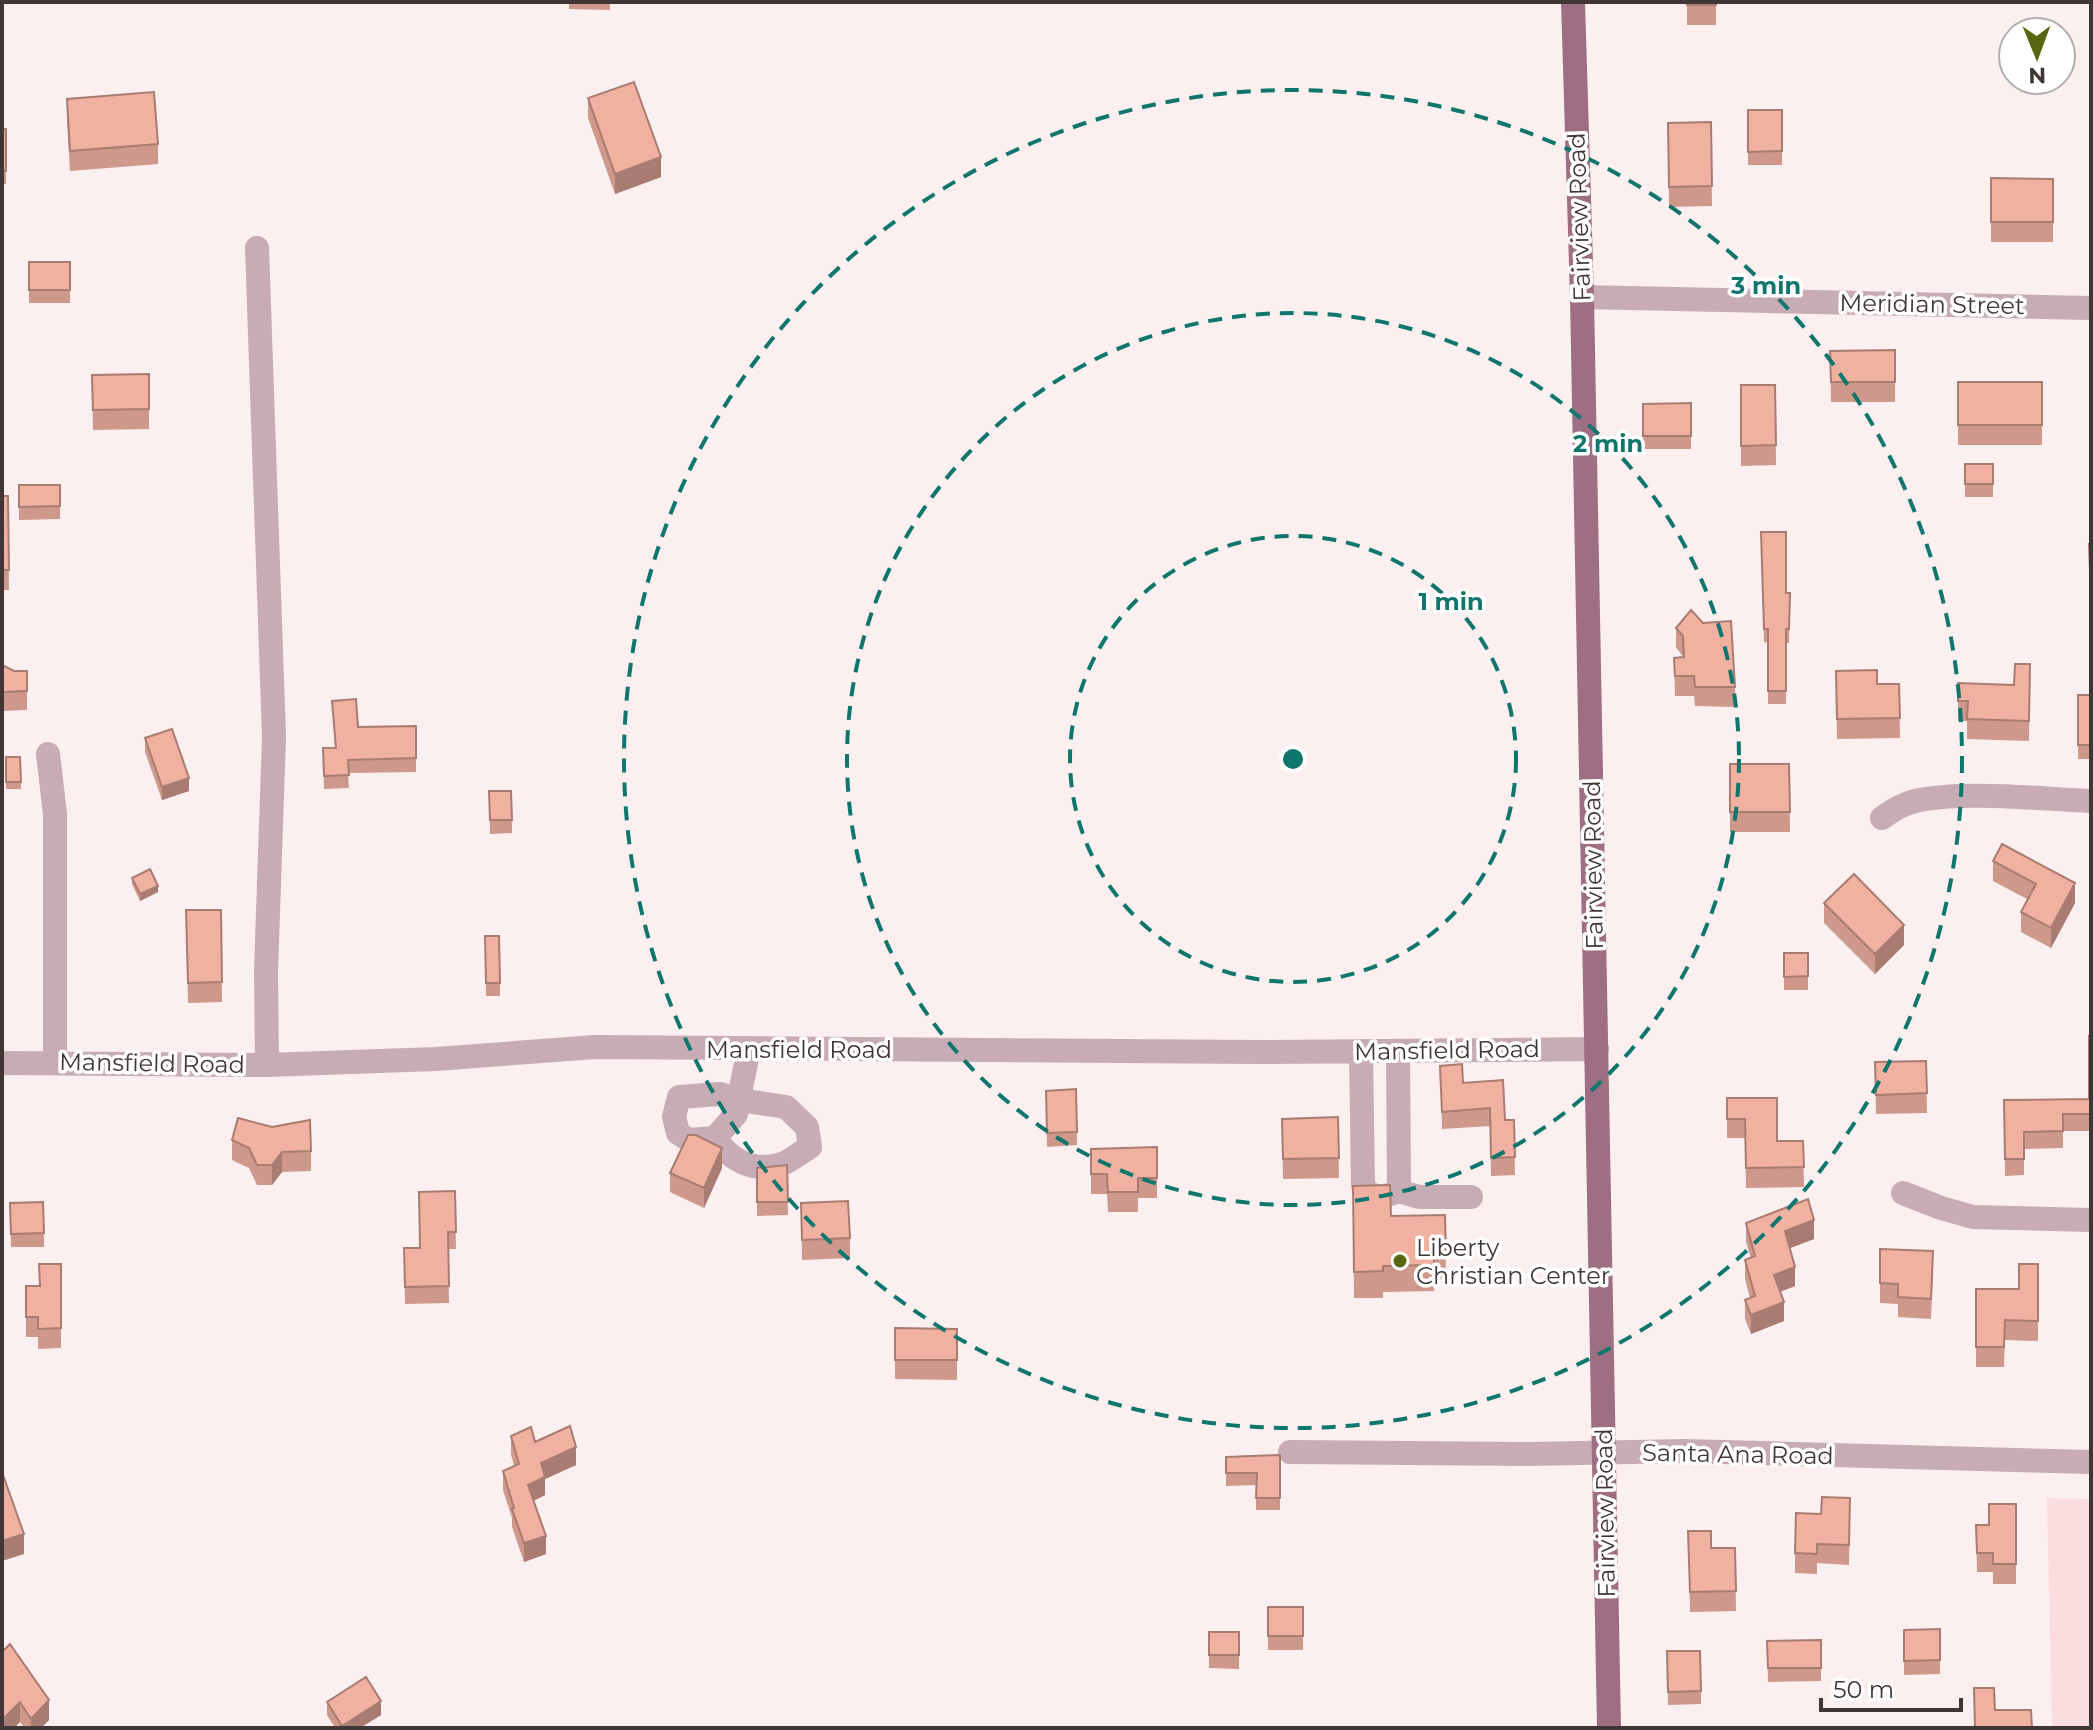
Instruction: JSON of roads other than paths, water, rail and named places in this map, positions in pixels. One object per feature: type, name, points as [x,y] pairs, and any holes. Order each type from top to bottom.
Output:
[{"type":"main road","name":"Fairview Road","points":[[1573,2],[1582,297],[1609,1728]]},
{"type":"street","points":[[257,248],[274,737],[266,971],[267,1065]]},
{"type":"street","name":"Meridian Street","points":[[1582,297],[2091,308]]},
{"type":"street","points":[[48,754],[55,814],[55,1062]]},
{"type":"street","points":[[1882,818],[1898,807],[1933,798],[2091,801]]},
{"type":"street","name":"Mansfield Road","points":[[2,1063],[267,1065],[436,1059],[595,1047],[1361,1051],[1597,1049]]},
{"type":"street","points":[[715,1138],[733,1160],[756,1166],[783,1164],[810,1147],[807,1127],[786,1107],[739,1100],[720,1094],[679,1097],[674,1117],[678,1133],[689,1140],[715,1138],[736,1114],[739,1100],[749,1048]]},
{"type":"street","points":[[1361,1051],[1363,1186],[1368,1194],[1388,1196],[1398,1191],[1419,1197],[1471,1197]]},
{"type":"street","points":[[1398,1051],[1398,1191]]},
{"type":"street","points":[[1903,1193],[1973,1217],[2091,1220]]},
{"type":"street","name":"Santa Ana Road","points":[[1290,1452],[1529,1454],[1684,1451],[2091,1462]]},
{"type":"place","name":"Liberty Christian Center","points":[[1400,1261]]}]
